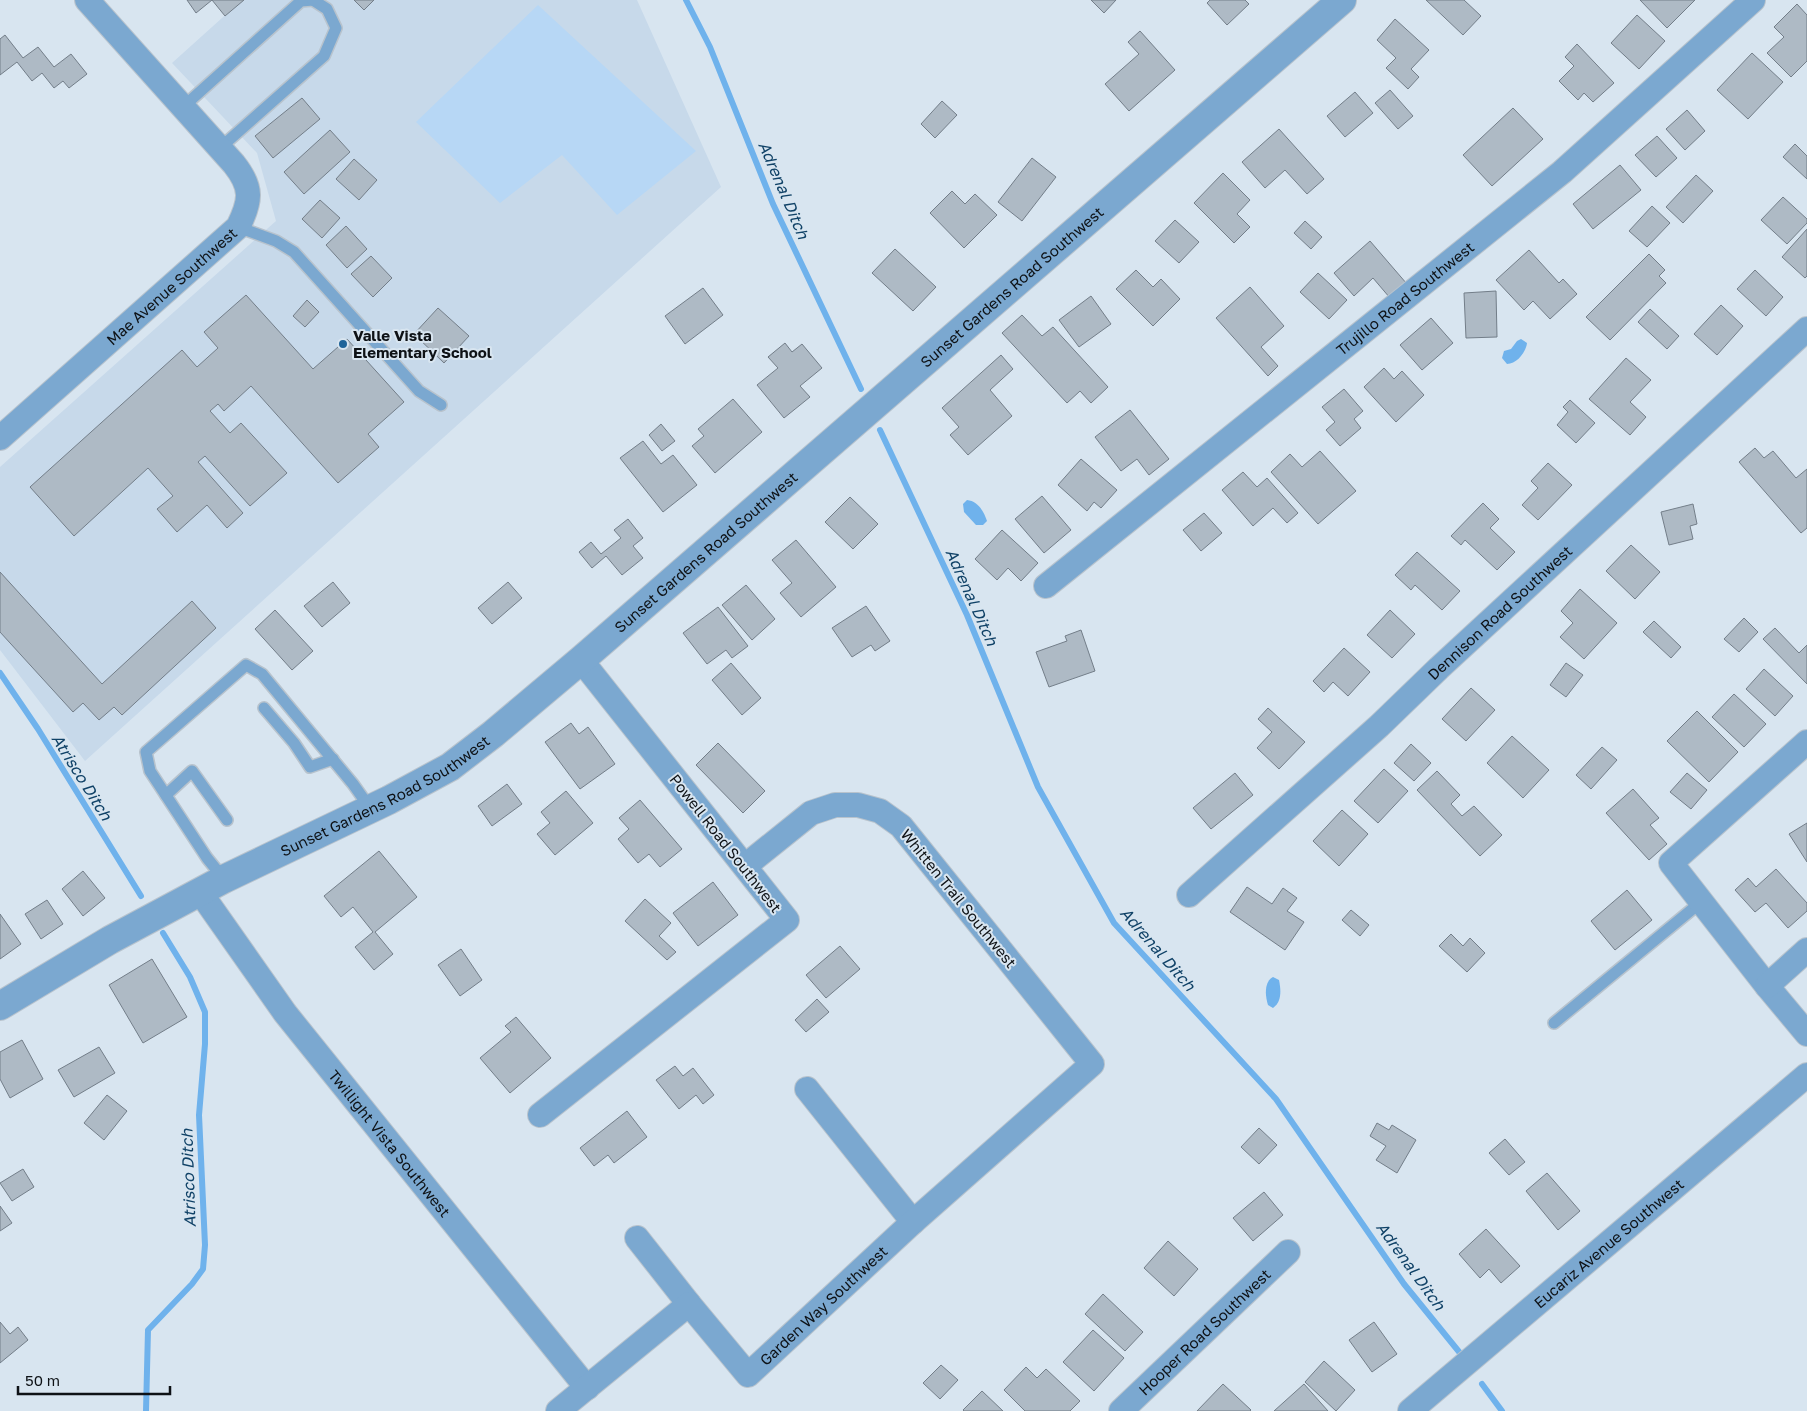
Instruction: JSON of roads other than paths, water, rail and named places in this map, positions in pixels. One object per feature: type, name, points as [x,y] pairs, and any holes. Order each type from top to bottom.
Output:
[{"type":"street","name":"Mae Avenue Southwest","points":[[0,438],[238,227],[247,208],[249,191],[242,175],[87,0]]},
{"type":"street","name":"Sunset Gardens Road Southwest","points":[[0,1006],[110,940],[224,879],[389,800],[450,767],[493,734],[581,660],[1342,0]]},
{"type":"street","name":"Trujillo Road Southwest","points":[[1046,586],[1562,172],[1753,0]]},
{"type":"street","name":"Dennison Road Southwest","points":[[1189,895],[1379,726],[1453,655],[1807,328]]},
{"type":"street","name":"Powell Road Southwest","points":[[540,1115],[787,920],[581,660]]},
{"type":"street","points":[[1807,742],[1671,863],[1807,1034]]},
{"type":"street","name":"Whitten Trail Southwest","points":[[745,866],[811,813],[835,805],[858,805],[880,811],[901,826],[1092,1064]]},
{"type":"street","name":"Twillight Vista Southwest","points":[[195,895],[285,1013],[587,1388]]},
{"type":"street","points":[[1767,986],[1807,950]]},
{"type":"street","name":"Garden Way Southwest","points":[[690,1304],[748,1374],[913,1222],[1092,1064]]},
{"type":"street","name":"Eucariz Avenue Southwest","points":[[1410,1411],[1807,1076]]},
{"type":"street","points":[[807,1089],[913,1222]]},
{"type":"street","points":[[558,1411],[690,1304],[637,1238]]},
{"type":"street","name":"Hooper Road Southwest","points":[[1121,1411],[1288,1252]]},
{"type":"lane","points":[[183,107],[301,1],[313,0],[327,10],[336,28],[324,56],[220,148]]},
{"type":"lane","points":[[238,227],[276,241],[294,252],[419,391],[441,405]]},
{"type":"lane","points":[[224,879],[207,858],[150,771],[146,752],[246,665],[262,674],[370,808]]},
{"type":"lane","points":[[264,708],[294,743],[310,767],[333,760]]},
{"type":"lane","points":[[166,795],[192,771],[227,820]]},
{"type":"lane","points":[[1554,1023],[1701,902]]},
{"type":"water","points":[[1521,339],[1527,343],[1525,350],[1517,360],[1507,364],[1502,358],[1504,351],[1511,349]]},
{"type":"water","points":[[967,500],[974,502],[982,511],[987,521],[983,525],[976,525],[964,512],[963,504]]},
{"type":"water","points":[[1273,977],[1279,980],[1280,992],[1278,1002],[1273,1008],[1268,1005],[1266,994],[1268,982]]},
{"type":"waterway","name":"Adrenal Ditch","points":[[686,0],[710,47],[773,204],[861,389]]},
{"type":"waterway","name":"Adrenal Ditch","points":[[880,430],[967,615],[1038,787],[1114,923],[1276,1099],[1404,1284],[1460,1353]]},
{"type":"waterway","name":"Atrisco Ditch","points":[[0,673],[38,729],[141,896]]},
{"type":"waterway","name":"Atrisco Ditch","points":[[146,1411],[148,1330],[192,1284],[203,1269],[205,1245],[199,1115],[205,1044],[205,1012],[190,977],[163,933]]},
{"type":"waterway","name":"Adrenal Ditch","points":[[1482,1384],[1502,1411]]},
{"type":"place","name":"Valle Vista Elementary School","points":[[343,344]]}]
